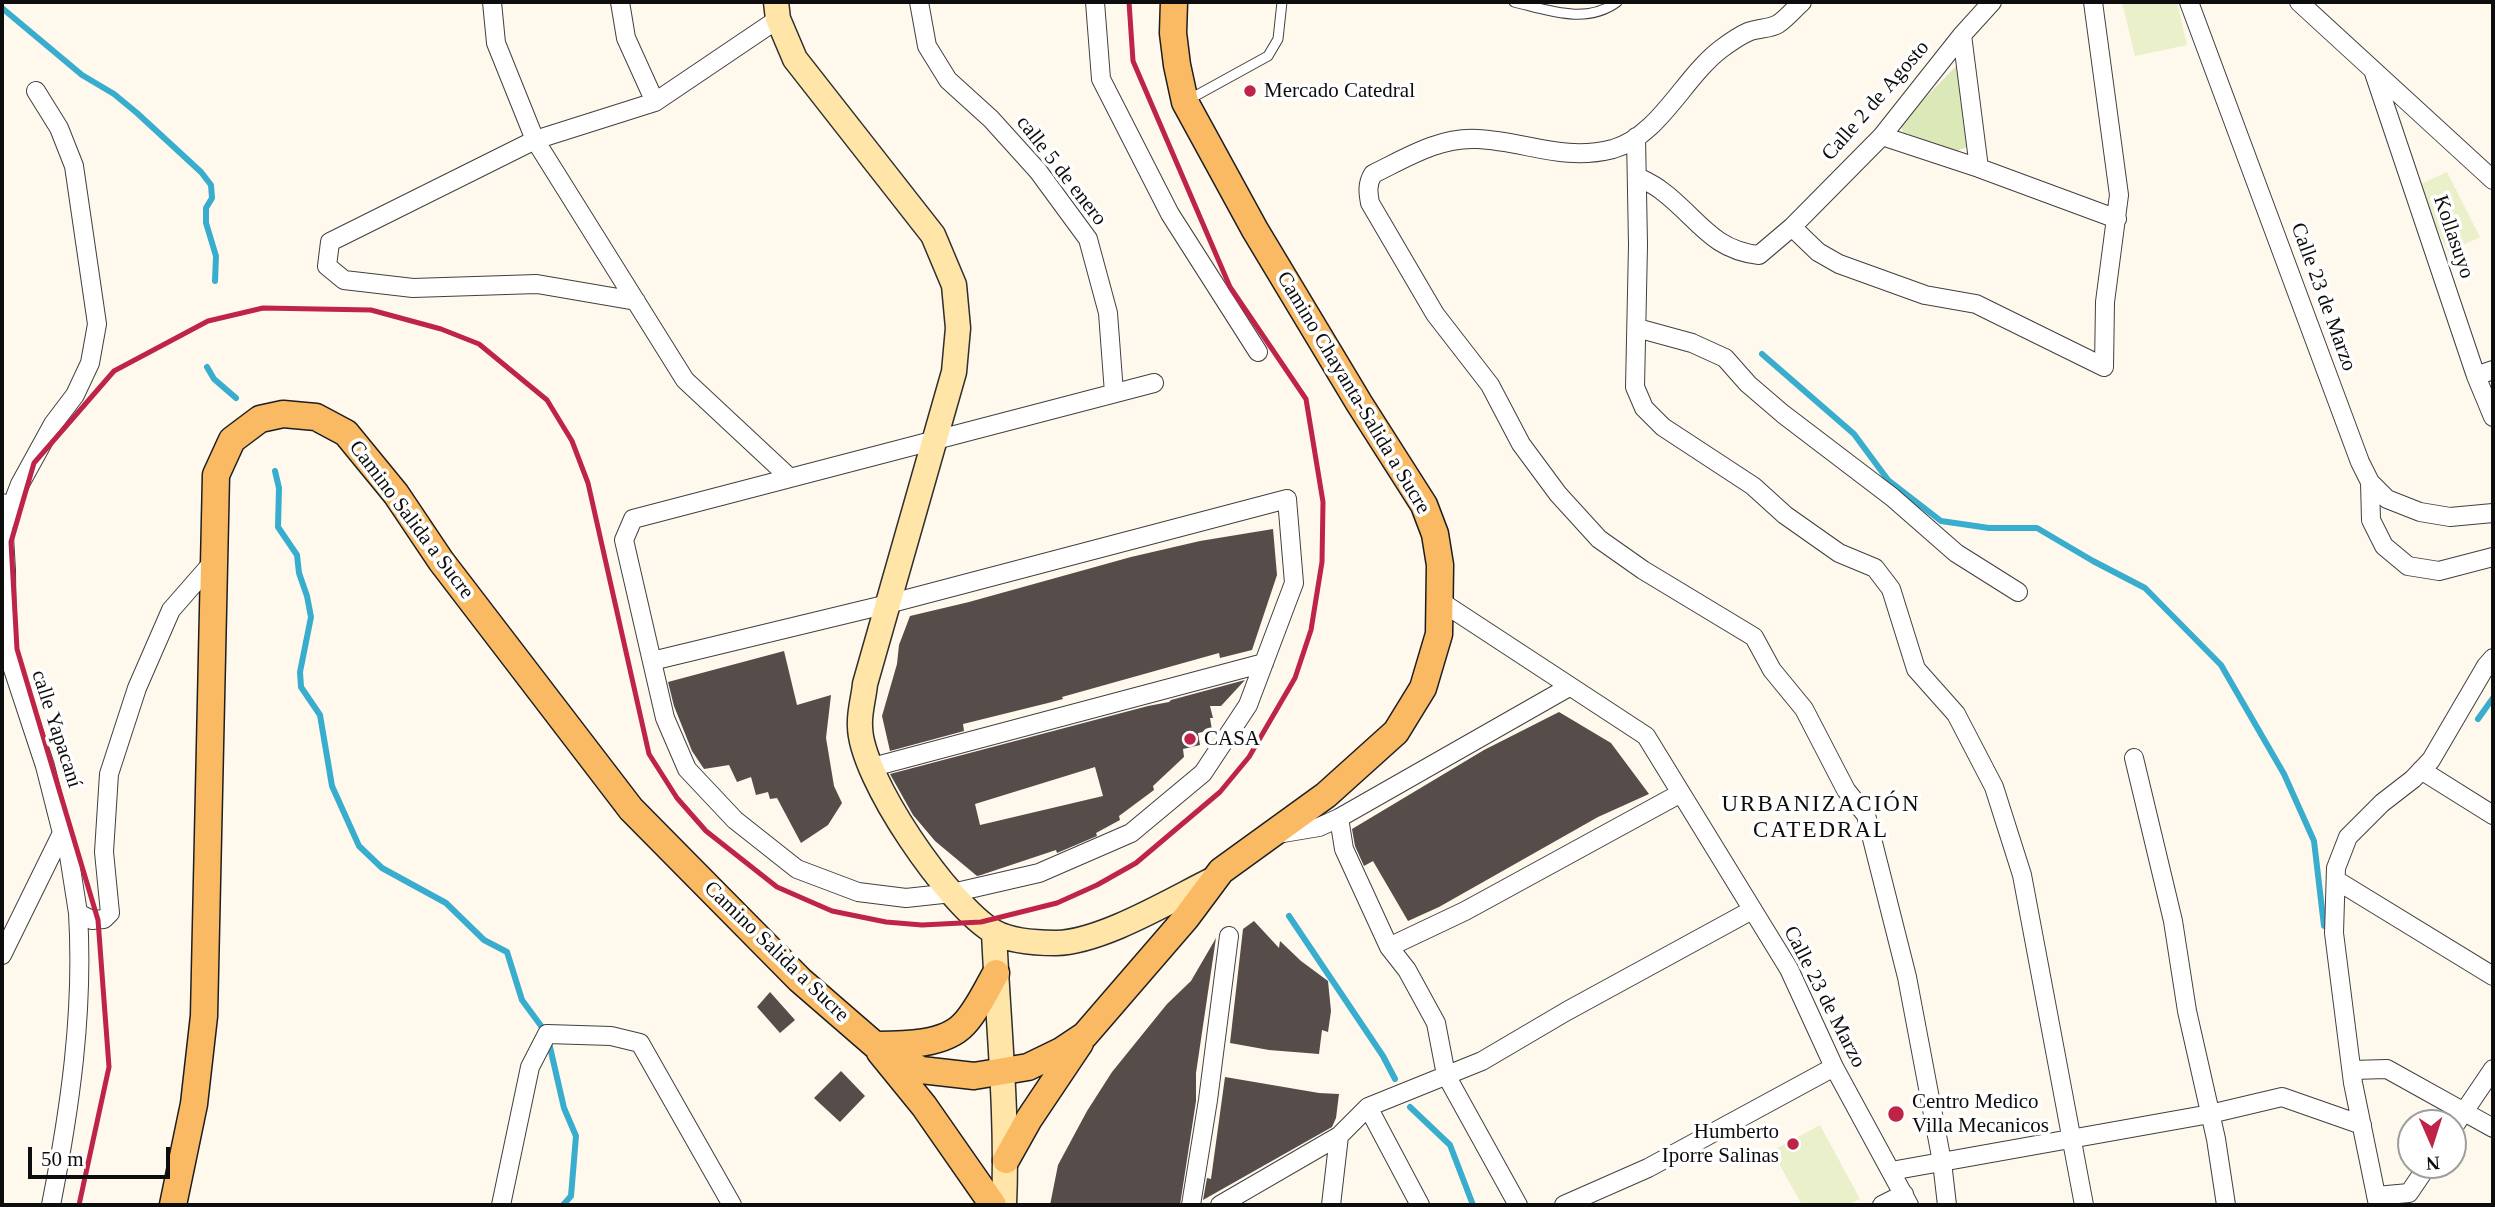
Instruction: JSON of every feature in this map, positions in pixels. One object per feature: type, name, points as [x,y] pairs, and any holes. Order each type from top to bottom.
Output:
[{"type":"main road","name":"Camino Chayanta-Salida a Sucre","points":[[1003,1073],[1028,1067],[1061,1051],[1085,1035],[1186,918],[1221,872],[1326,795],[1396,732],[1423,688],[1439,634],[1440,565],[1423,505],[1261,241],[1185,102],[1175,44],[1174,2]]},
{"type":"main road","points":[[777,10],[795,59],[933,234],[954,285],[958,328],[954,372],[866,684],[859,727],[869,768],[914,844],[952,894],[994,932],[1008,937],[1059,943],[1086,939],[1214,879],[1221,872]]},
{"type":"main road","name":"Camino Salida a Sucre","points":[[173,1205],[194,1104],[204,1016],[216,475],[232,440],[260,419],[283,414],[316,417],[345,433],[396,494],[442,561],[631,808],[800,980],[875,1045],[921,1070],[974,1076],[1003,1073]]},
{"type":"main road","points":[[994,932],[1003,1073],[1006,1160],[1004,1205]]},
{"type":"main road","points":[[875,1045],[906,1045],[937,1039],[963,1026],[996,973]]},
{"type":"main road","points":[[1006,1160],[1029,1119],[1085,1035]]},
{"type":"main road","points":[[875,1045],[924,1106],[993,1205]]},
{"type":"street","points":[[492,2],[496,43],[535,140],[685,380],[790,478]]},
{"type":"street","points":[[620,2],[625,38],[655,102]]},
{"type":"street","name":"calle 5 de enero","points":[[919,2],[927,46],[948,80],[991,119],[1038,171],[1088,239],[1108,313],[1114,393]]},
{"type":"street","points":[[1095,2],[1101,79],[1170,214],[1258,352]]},
{"type":"street","points":[[1802,2],[1777,25],[1748,32],[1721,48],[1652,125],[1629,143],[1611,149],[1559,154],[1476,138],[1449,141],[1425,148],[1373,174],[1368,182],[1370,203],[1435,314],[1490,386],[1521,444],[1558,495],[1599,539],[1643,570],[1754,636],[1772,670],[1804,709],[1846,790],[1866,815],[1907,977],[1942,1162],[1947,1205]]},
{"type":"street","name":"Calle 2 de Agosto","points":[[1638,177],[1661,190],[1718,242],[1740,253],[1759,255],[1792,228],[1882,136],[1962,35],[1992,2]]},
{"type":"street","points":[[1792,228],[1818,252],[1839,264],[1925,295],[1976,304],[2104,367],[2105,302],[2119,195],[2093,2]]},
{"type":"street","name":"Calle 23 de Marzo","points":[[2189,2],[2360,462],[2370,482],[2387,499],[2420,512],[2449,517],[2493,513]]},
{"type":"street","points":[[2299,2],[2493,180]]},
{"type":"street","points":[[636,301],[537,284],[413,288],[344,280],[327,266],[330,242],[535,140],[655,102],[777,10]]},
{"type":"street","points":[[1962,35],[1979,168]]},
{"type":"street","name":"Kollasuyo","points":[[2373,70],[2476,376],[2493,417]]},
{"type":"street","points":[[2,529],[20,484],[53,424],[75,395],[90,363],[97,324],[74,166],[59,128],[36,91]]},
{"type":"street","points":[[1882,136],[1979,168],[2117,219]]},
{"type":"street","points":[[1636,137],[1638,177],[1635,387],[1644,408],[1663,427],[1753,486],[1785,515],[1839,553],[1875,568],[1891,589],[1916,669],[1956,714],[1994,787],[2022,875],[2084,1205]]},
{"type":"street","points":[[1637,328],[1692,343],[1725,358],[1748,384],[1783,414],[1892,498],[1956,553],[2018,592]]},
{"type":"street","points":[[2476,376],[2493,370]]},
{"type":"street","points":[[652,661],[888,604],[1287,499],[1294,583],[1248,705],[1203,773],[1131,833],[1039,873],[952,894],[906,898],[858,892],[797,869],[734,820],[687,769],[665,718],[624,540],[633,519],[1154,383]]},
{"type":"street","points":[[2370,482],[2371,520],[2384,546],[2408,566],[2439,571],[2493,557]]},
{"type":"street","name":"calle Yapacaní","points":[[2,503],[7,651],[45,766],[68,849],[78,913],[81,963],[74,1079],[51,1205]]},
{"type":"street","points":[[78,913],[92,920],[104,919],[110,913],[104,852],[109,774],[137,688],[171,610],[213,562]]},
{"type":"street","name":"Calle 23 de Marzo","points":[[1440,601],[1646,736],[1789,969],[1834,1067],[1906,1200]]},
{"type":"street","points":[[2418,1179],[2409,1193],[2377,1201],[2352,1070],[2334,933],[2336,868],[2348,837],[2431,760],[2493,658]]},
{"type":"street","points":[[869,768],[1264,663]]},
{"type":"street","points":[[1273,835],[1319,827],[1339,818],[1569,687]]},
{"type":"street","points":[[2134,758],[2173,921],[2187,1011],[2210,1114],[2226,1205]]},
{"type":"street","points":[[2421,770],[2493,815]]},
{"type":"street","points":[[1389,947],[1465,911],[1681,793]]},
{"type":"street","points":[[1339,818],[1345,849],[1389,947],[1408,970],[1436,1023],[1446,1074],[1518,1205]]},
{"type":"street","points":[[2,955],[62,833]]},
{"type":"street","points":[[2336,880],[2493,976]]},
{"type":"street","points":[[1220,1205],[1339,1136],[1368,1107],[1482,1061],[1567,1011],[1752,910]]},
{"type":"street","points":[[1191,1205],[1208,1100],[1229,936]]},
{"type":"street","points":[[501,1205],[530,1067],[547,1034],[611,1036],[640,1043],[732,1205]]},
{"type":"street","points":[[1564,1205],[1648,1168],[1834,1067]]},
{"type":"street","points":[[2352,1070],[2387,1069],[2461,1109]]},
{"type":"street","points":[[2466,1109],[2493,1069]]},
{"type":"street","points":[[1891,1171],[2210,1114],[2282,1097],[2362,1125]]},
{"type":"street","points":[[1368,1107],[1420,1205]]},
{"type":"street","points":[[2467,1112],[2493,1128]]},
{"type":"street","points":[[1331,1205],[1339,1136]]},
{"type":"street","points":[[1882,1205],[1906,1200]]},
{"type":"lane","points":[[1185,102],[1268,56],[1278,40],[1282,2]]},
{"type":"lane","points":[[1514,2],[1561,13],[1591,15],[1617,2]]},
{"type":"green space","points":[[2122,2],[2177,2],[2187,45],[2135,56]]},
{"type":"green space","points":[[1961,61],[1967,147],[1955,152],[1903,132],[1900,124]]},
{"type":"green space","points":[[2447,172],[2480,237],[2448,252],[2417,186]]},
{"type":"green space","points":[[1820,1125],[1860,1199],[1847,1205],[1802,1205],[1772,1151]]},
{"type":"building","points":[[1273,529],[1277,575],[1252,650],[1220,658],[1219,653],[1062,697],[1063,699],[963,724],[964,731],[890,751],[882,716],[897,664],[899,645],[910,616],[1131,557],[1200,541]]},
{"type":"building","points":[[784,651],[797,705],[831,695],[826,738],[834,786],[842,803],[828,825],[801,843],[777,798],[770,799],[768,792],[756,795],[751,777],[737,782],[729,765],[704,769],[692,751],[674,706],[668,682]]},
{"type":"building","points":[[1245,680],[1221,706],[1210,706],[1212,730],[1198,733],[1200,745],[1183,749],[1184,757],[1153,786],[1154,790],[1119,816],[1120,820],[1096,833],[1097,836],[1057,853],[1056,850],[981,875],[977,876],[935,841],[913,815],[890,774],[1169,702]],"holes":[[[1095,767],[1103,796],[980,825],[975,804]]]},
{"type":"building","points":[[1559,712],[1611,743],[1649,794],[1598,817],[1439,907],[1408,921],[1373,861],[1364,866],[1355,846],[1352,829],[1484,750]]},
{"type":"building","points":[[1254,921],[1279,948],[1280,941],[1328,981],[1331,1011],[1328,1032],[1322,1030],[1319,1054],[1269,1050],[1230,1043],[1243,929]]},
{"type":"building","points":[[1216,938],[1180,1205],[1050,1205],[1058,1165],[1087,1111],[1112,1072],[1167,1004],[1191,981]]},
{"type":"building","points":[[770,992],[795,1020],[780,1033],[757,1007]]},
{"type":"building","points":[[841,1071],[865,1096],[840,1122],[814,1098]]},
{"type":"building","points":[[1225,1077],[1339,1094],[1336,1118],[1332,1127],[1203,1200],[1207,1178],[1211,1179]]},
{"type":"waterway","points":[[2,8],[82,75],[114,94],[201,172],[211,185],[212,198],[206,208],[206,223],[216,256],[215,281]]},
{"type":"waterway","points":[[1762,354],[1854,434],[1888,480],[1941,521],[1989,528],[2037,528],[2145,588],[2221,665],[2284,774],[2314,841],[2324,926]]},
{"type":"waterway","points":[[207,367],[214,379],[236,398]]},
{"type":"waterway","points":[[275,471],[279,488],[278,527],[297,555],[311,617],[300,672],[301,687],[320,715],[332,786],[359,846],[382,868],[446,903],[484,940],[507,952],[522,1000],[547,1034],[564,1108],[576,1136],[571,1196],[563,1205]]},
{"type":"waterway","points":[[2478,719],[2493,698]]},
{"type":"waterway","points":[[1289,916],[1383,1056],[1395,1079]]},
{"type":"waterway","points":[[1410,1107],[1450,1145],[1473,1205]]},
{"type":"railway","points":[[79,1205],[109,1067],[98,920],[17,649],[11,542],[34,463],[114,371],[208,321],[263,308],[371,310],[441,329],[479,344],[547,400],[572,441],[588,483],[649,754],[677,798],[706,831],[777,887],[832,911],[886,922],[922,925],[981,922],[1057,903],[1097,885],[1136,863],[1220,792],[1249,757],[1295,678],[1311,630],[1322,562],[1323,502],[1306,399],[1230,287],[1133,61],[1129,2]]},
{"type":"place","name":"Mercado Catedral","points":[[1250,91]]},
{"type":"place","name":"CASA","points":[[1190,739]]},
{"type":"place","name":"Centro Medico Villa Mecanicos","points":[[1896,1114]]},
{"type":"place","name":"Humberto Iporre Salinas","points":[[1793,1144]]},
{"type":"district","name":"URBANIZACIÓN CATEDRAL","points":[[1821,818]]}]
